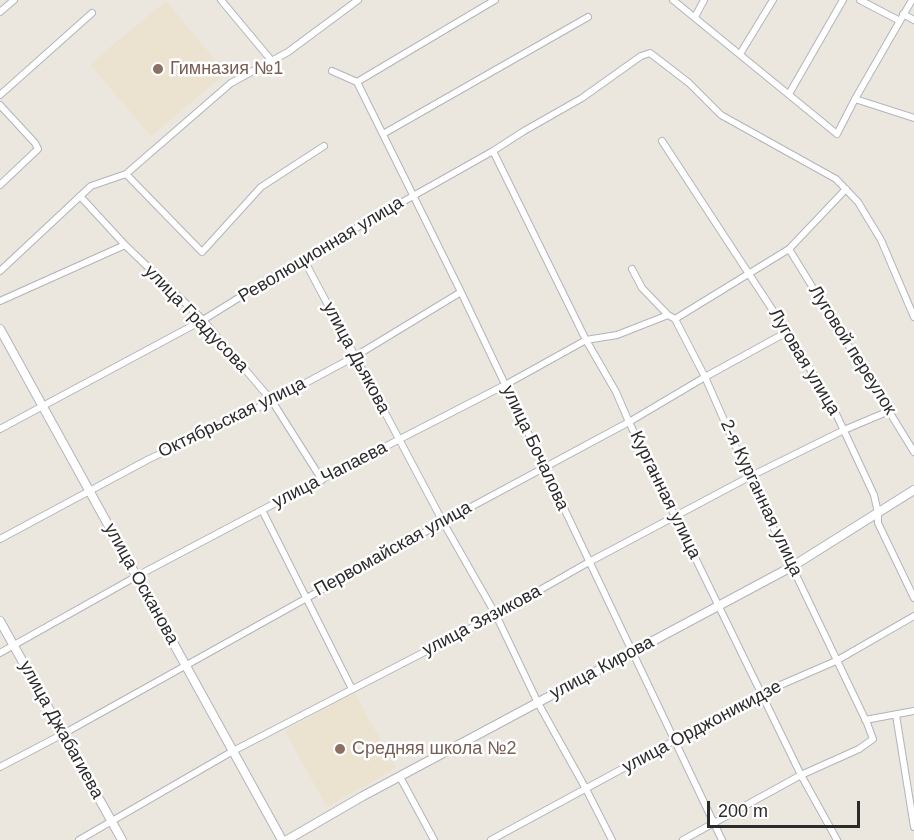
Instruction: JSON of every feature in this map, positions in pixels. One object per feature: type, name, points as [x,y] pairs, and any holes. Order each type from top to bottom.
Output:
[{"type":"main road","name":"улица Осканова","points":[[0,329],[185,665],[285,840]]},
{"type":"main road","name":"улица Джабагиева","points":[[0,621],[122,840]]},
{"type":"street","points":[[0,12],[14,0]]},
{"type":"street","points":[[221,0],[271,60]]},
{"type":"street","points":[[0,271],[91,186],[126,174],[231,83],[288,52],[358,0]]},
{"type":"street","points":[[332,71],[357,82],[495,0]]},
{"type":"street","points":[[674,0],[837,134],[912,0]]},
{"type":"street","points":[[695,17],[704,0]]},
{"type":"street","points":[[740,54],[772,0]]},
{"type":"street","points":[[789,94],[843,0]]},
{"type":"street","points":[[860,0],[900,21]]},
{"type":"street","points":[[0,95],[92,13]]},
{"type":"street","points":[[903,14],[914,20]]},
{"type":"street","points":[[383,134],[588,17]]},
{"type":"street","name":"Революционная улица","points":[[0,429],[203,320],[303,258],[582,98],[641,56],[650,53],[689,83],[721,115],[836,179],[846,189]]},
{"type":"street","name":"улица Бочалова","points":[[357,82],[461,292],[722,840]]},
{"type":"street","points":[[855,99],[914,118]]},
{"type":"street","points":[[0,105],[38,149],[0,185]]},
{"type":"street","name":"Луговая улица","points":[[662,141],[831,403],[874,495],[878,523],[914,598]]},
{"type":"street","points":[[126,174],[202,252],[261,188],[324,146]]},
{"type":"street","name":"Курганная улица","points":[[493,151],[585,340],[616,392],[801,775],[837,840]]},
{"type":"street","points":[[632,269],[642,288],[668,315],[675,319],[789,249],[846,189],[858,202],[881,240],[914,317]]},
{"type":"street","name":"улица Градусова","points":[[80,196],[125,245],[203,320],[272,401],[322,480]]},
{"type":"street","points":[[0,301],[125,245]]},
{"type":"street","name":"Луговой переулок","points":[[789,249],[914,452]]},
{"type":"street","name":"улица Дьякова","points":[[303,258],[442,522],[496,615],[538,703],[612,840]]},
{"type":"street","name":"Октябрьская улица","points":[[0,539],[149,459],[272,401],[354,357],[461,292]]},
{"type":"street","name":"улица Чапаева","points":[[0,653],[137,576],[505,386],[585,340],[617,334],[668,315]]},
{"type":"street","name":"2-я Курганная улица","points":[[675,319],[705,377],[749,477],[873,739],[859,749],[801,775]]},
{"type":"street","name":"Первомайская улица","points":[[0,767],[442,522],[629,422],[787,332]]},
{"type":"street","name":"улица Зязикова","points":[[79,840],[233,751],[496,615],[589,562],[749,477],[844,430],[889,411]]},
{"type":"street","name":"улица Кирова","points":[[285,840],[793,566],[914,490]]},
{"type":"street","points":[[262,510],[352,689]]},
{"type":"street","name":"улица Орджоникидзе","points":[[491,840],[762,693],[836,661],[914,616]]},
{"type":"street","points":[[865,720],[914,711]]},
{"type":"street","points":[[896,715],[914,824]]},
{"type":"street","points":[[683,840],[801,775]]},
{"type":"street","points":[[400,777],[434,840]]},
{"type":"shaded area","name":"Гимназия №1","points":[[166,1],[226,73],[151,136],[90,64]]},
{"type":"shaded area","name":"Средняя школа №2","points":[[354,692],[396,768],[327,807],[285,731]]},
{"type":"place","name":"Гимназия №1","points":[[158,69]]},
{"type":"place","name":"Средняя школа №2","points":[[340,749]]}]
